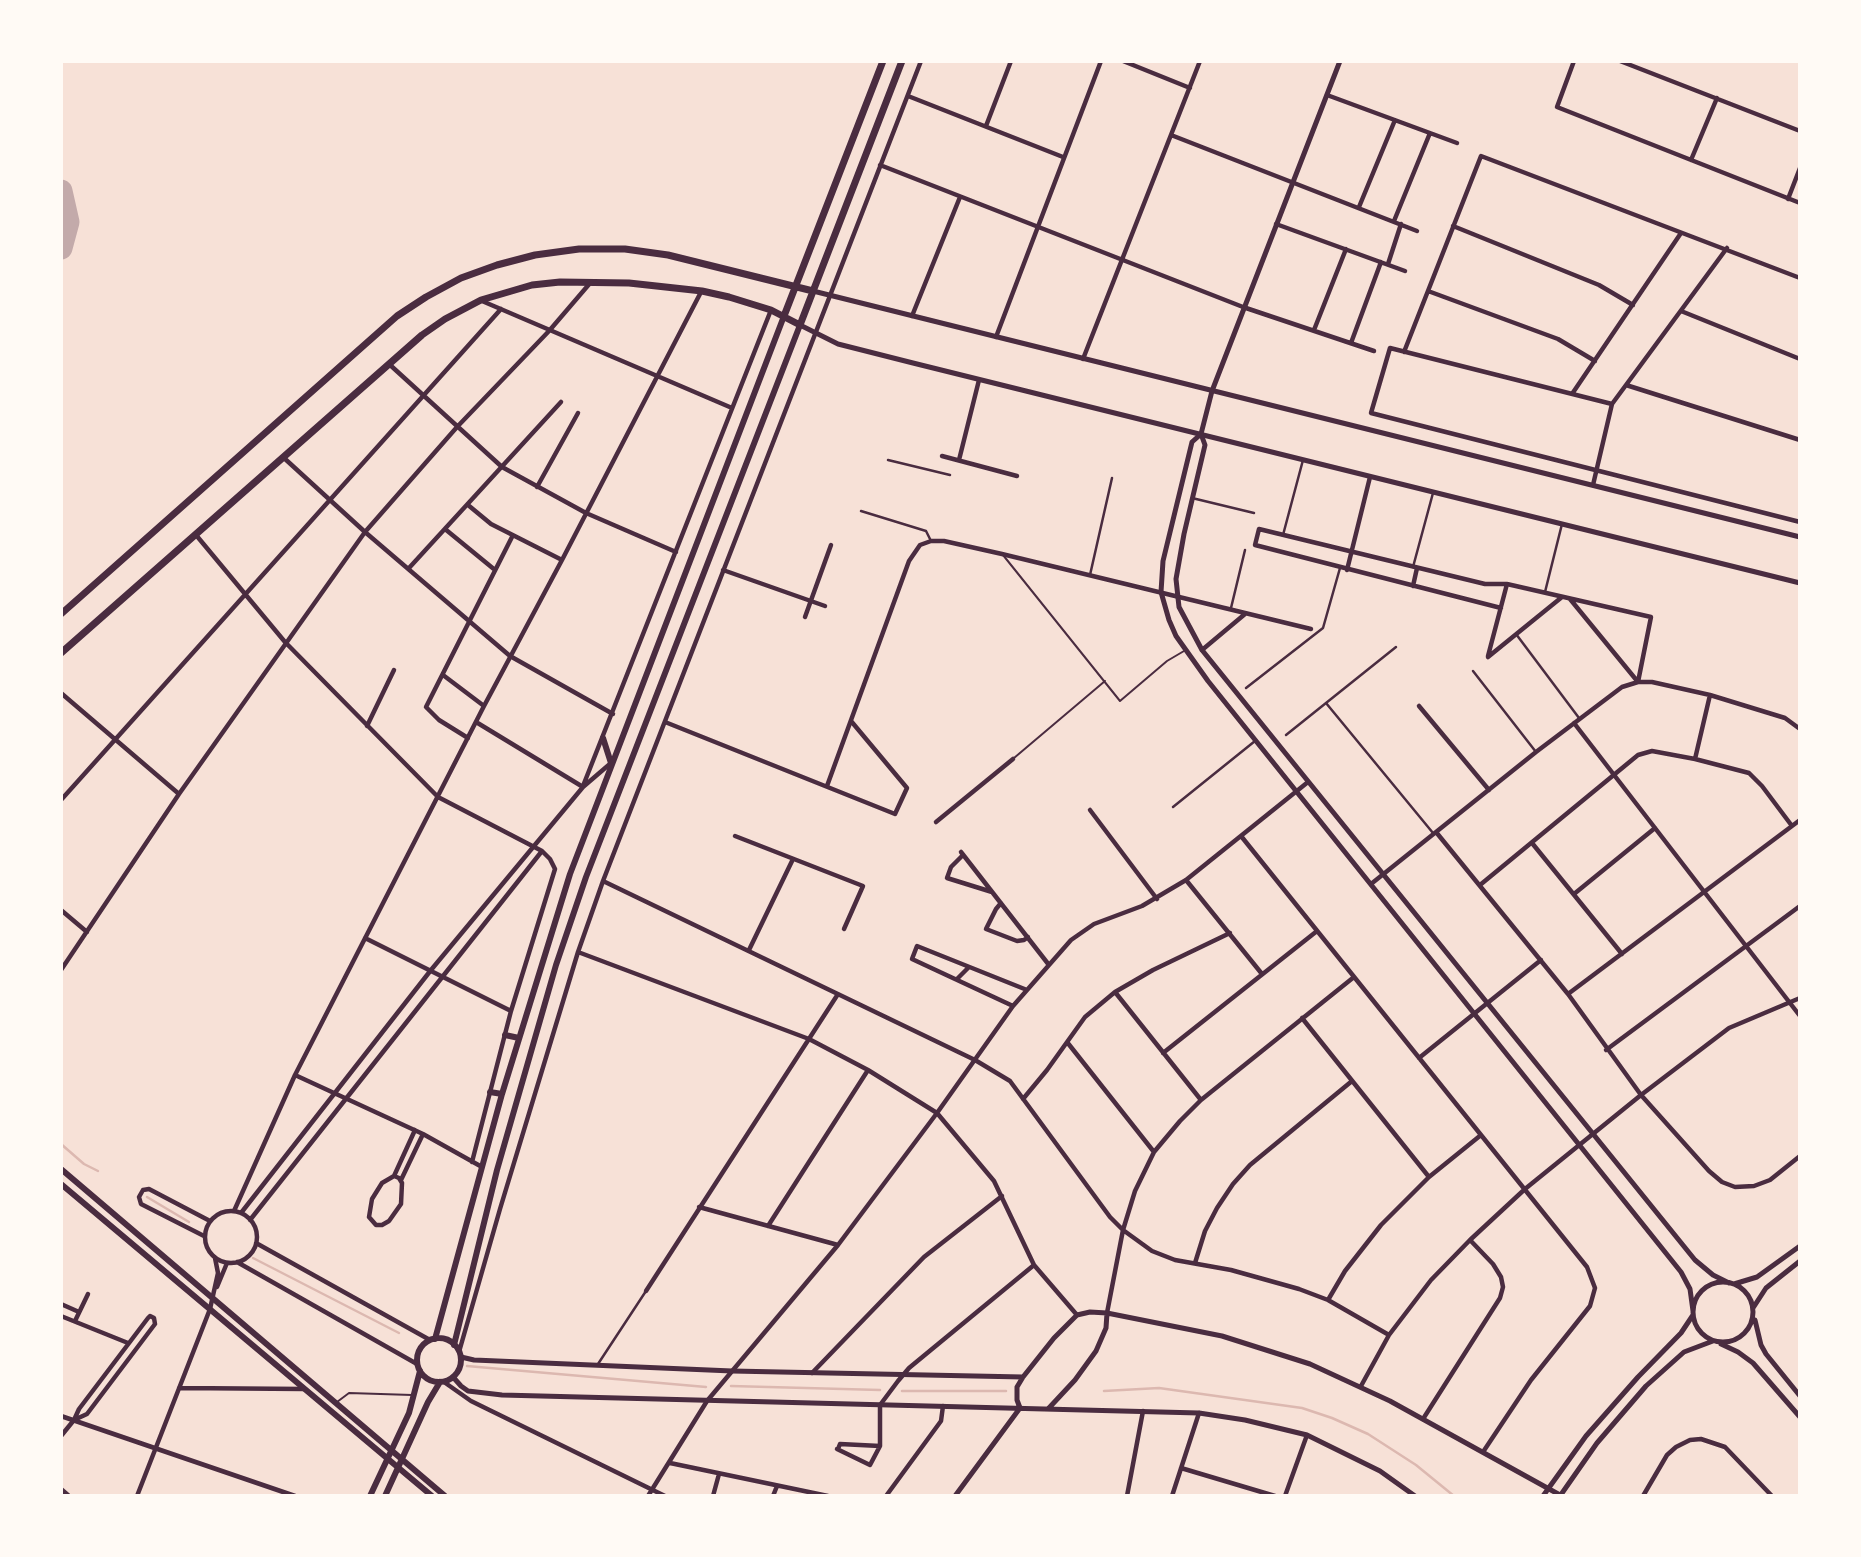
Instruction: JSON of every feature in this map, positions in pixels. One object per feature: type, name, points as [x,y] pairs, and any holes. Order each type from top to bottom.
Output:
[{"type":"highway","points":[[784,316],[883,61]]},
{"type":"highway","points":[[61,653],[389,364],[438,324],[481,300],[533,285],[560,282],[629,283],[702,291],[771,310],[800,325],[902,61]]},
{"type":"highway","points":[[61,614],[397,316],[461,278],[535,255],[579,249],[625,249],[668,255],[813,292]]},
{"type":"main road","points":[[370,1496],[415,1395],[420,1350],[432,1339],[502,1094],[570,874],[784,316]]},
{"type":"main road","points":[[454,1345],[497,1170],[556,965],[586,877],[800,325]]},
{"type":"main road","points":[[603,738],[611,763]]},
{"type":"main road","points":[[505,1034],[519,1038]]},
{"type":"main road","points":[[490,1092],[502,1094]]},
{"type":"main road","points":[[61,1169],[445,1496]]},
{"type":"main road","points":[[61,1184],[432,1496]]},
{"type":"main road","points":[[419,1368],[428,1379],[442,1382],[453,1377],[460,1365],[460,1355],[454,1345],[449,1341],[432,1339]]},
{"type":"main road","points":[[384,1496],[442,1382]]},
{"type":"street","points":[[921,61],[603,881],[578,952],[500,1209],[460,1355],[733,1371],[1023,1377]]},
{"type":"street","points":[[986,127],[1011,61]]},
{"type":"street","points":[[996,337],[1101,61]]},
{"type":"street","points":[[1123,61],[1190,88]]},
{"type":"street","points":[[1083,359],[1200,61]]},
{"type":"street","points":[[1340,61],[1212,391],[1201,434],[1205,445],[1177,564],[1176,597],[1179,607],[1202,650],[1220,673],[1695,1260],[1713,1275],[1747,1293],[1761,1345],[1800,1396]]},
{"type":"street","points":[[1574,61],[1557,107],[1800,203]]},
{"type":"street","points":[[1620,61],[1800,131]]},
{"type":"street","points":[[1327,95],[1457,143]]},
{"type":"street","points":[[908,96],[1063,157]]},
{"type":"street","points":[[1690,160],[1717,98]]},
{"type":"street","points":[[1359,207],[1395,120]]},
{"type":"street","points":[[1394,221],[1430,134]]},
{"type":"street","points":[[1171,135],[1417,231]]},
{"type":"street","points":[[1404,352],[1481,156],[1800,278]]},
{"type":"street","points":[[880,165],[1243,307],[1374,351]]},
{"type":"street","points":[[1788,199],[1800,168]]},
{"type":"street","points":[[912,317],[960,197]]},
{"type":"street","points":[[1276,224],[1405,271]]},
{"type":"street","points":[[1388,264],[1401,224]]},
{"type":"street","points":[[1453,226],[1599,285],[1633,305]]},
{"type":"street","points":[[1572,394],[1681,233]]},
{"type":"street","points":[[1593,485],[1612,404],[1727,248]]},
{"type":"street","points":[[1314,330],[1346,249]]},
{"type":"street","points":[[1351,343],[1381,262]]},
{"type":"street","points":[[61,970],[179,794],[365,532],[457,427],[549,331],[591,282]]},
{"type":"street","points":[[234,1211],[295,1075],[484,706],[702,291]]},
{"type":"street","points":[[1428,291],[1558,339],[1595,361]]},
{"type":"street","points":[[813,292],[1800,537]]},
{"type":"street","points":[[481,300],[732,408]]},
{"type":"street","points":[[61,800],[500,309]]},
{"type":"street","points":[[583,787],[771,310]]},
{"type":"street","points":[[1681,311],[1800,359]]},
{"type":"street","points":[[800,325],[838,344],[1800,583]]},
{"type":"street","points":[[1612,404],[1390,348],[1371,413],[1800,522]]},
{"type":"street","points":[[389,364],[502,467],[586,513],[676,552]]},
{"type":"street","points":[[959,460],[979,380]]},
{"type":"street","points":[[1626,386],[1800,440]]},
{"type":"street","points":[[409,568],[561,402]]},
{"type":"street","points":[[537,487],[578,413]]},
{"type":"street","points":[[1201,434],[1192,442],[1163,561],[1161,592],[1169,621],[1185,651],[1681,1272],[1690,1289],[1699,1331],[1754,1363],[1800,1417]]},
{"type":"street","points":[[942,456],[1017,476]]},
{"type":"street","points":[[282,457],[510,656],[613,714]]},
{"type":"street","points":[[888,460],[950,475]]},
{"type":"street","points":[[1283,535],[1303,460]]},
{"type":"street","points":[[1347,570],[1370,477]]},
{"type":"street","points":[[1090,575],[1112,478]]},
{"type":"street","points":[[1413,586],[1433,493]]},
{"type":"street","points":[[1192,498],[1254,513]]},
{"type":"street","points":[[468,505],[491,524],[562,560]]},
{"type":"street","points":[[861,511],[926,531],[931,541]]},
{"type":"street","points":[[1545,592],[1562,524]]},
{"type":"street","points":[[445,529],[495,570]]},
{"type":"street","points":[[1501,608],[1255,545],[1259,529],[1485,584],[1507,584],[1651,617],[1638,682]]},
{"type":"street","points":[[1170,530],[1184,534]]},
{"type":"street","points":[[196,535],[285,642],[438,797],[534,846],[550,859],[555,869],[511,1011],[472,1162]]},
{"type":"street","points":[[468,738],[439,720],[426,707],[513,535]]},
{"type":"street","points":[[827,786],[909,561],[920,545],[931,541],[944,541],[1002,554],[1311,629]]},
{"type":"street","points":[[804,617],[831,545]]},
{"type":"street","points":[[1231,610],[1245,550]]},
{"type":"street","points":[[1246,688],[1323,628],[1340,568]]},
{"type":"street","points":[[723,570],[825,606]]},
{"type":"street","points":[[1507,584],[1488,657],[1563,596]]},
{"type":"street","points":[[1570,598],[1638,682]]},
{"type":"street","points":[[1202,650],[1245,613]]},
{"type":"street","points":[[1516,634],[1580,718]]},
{"type":"street","points":[[1286,735],[1396,647]]},
{"type":"street","points":[[367,726],[394,670]]},
{"type":"street","points":[[1473,671],[1536,752]]},
{"type":"street","points":[[1208,681],[1220,673]]},
{"type":"street","points":[[442,674],[484,706]]},
{"type":"street","points":[[1371,884],[1622,687],[1638,682],[1652,682],[1710,695],[1786,718],[1800,729]]},
{"type":"street","points":[[61,693],[179,794]]},
{"type":"street","points":[[1695,759],[1710,695]]},
{"type":"street","points":[[1326,703],[1541,960],[1641,1095],[1722,1182],[1735,1187],[1754,1186],[1770,1180],[1800,1156]]},
{"type":"street","points":[[1419,706],[1489,790]]},
{"type":"street","points":[[665,722],[895,814],[907,788],[851,721]]},
{"type":"street","points":[[476,722],[583,787]]},
{"type":"street","points":[[1574,723],[1800,1016]]},
{"type":"street","points":[[1173,807],[1256,740]]},
{"type":"street","points":[[1480,885],[1638,755],[1652,751],[1749,773],[1792,825]]},
{"type":"street","points":[[936,822],[1013,759]]},
{"type":"street","points":[[241,1213],[431,970],[583,787],[611,763]]},
{"type":"street","points":[[648,1496],[707,1401],[838,1245],[1013,1006],[1049,965],[1083,930],[1157,899],[1186,880],[1308,782]]},
{"type":"street","points":[[1090,810],[1157,899]]},
{"type":"street","points":[[1568,994],[1800,820]]},
{"type":"street","points":[[1574,894],[1655,828]]},
{"type":"street","points":[[735,836],[863,886],[844,929]]},
{"type":"street","points":[[1241,836],[1587,1267],[1595,1287],[1590,1307],[1531,1380],[1483,1452]]},
{"type":"street","points":[[1532,843],[1622,954]]},
{"type":"street","points":[[250,1220],[542,851]]},
{"type":"street","points":[[992,892],[947,878],[951,867],[962,854],[1028,937],[1049,965]]},
{"type":"street","points":[[749,950],[793,859]]},
{"type":"street","points":[[1186,880],[1262,974]]},
{"type":"street","points":[[603,881],[975,1060],[1010,1082],[1110,1217],[1122,1230],[1152,1251],[1175,1260],[1269,1279],[1328,1300],[1389,1335]]},
{"type":"street","points":[[1001,903],[986,929],[1017,941],[1028,937]]},
{"type":"street","points":[[1606,1050],[1800,906]]},
{"type":"street","points":[[61,910],[87,932]]},
{"type":"street","points":[[1163,1053],[1317,931]]},
{"type":"street","points":[[1023,1099],[1085,1017],[1115,992],[1230,933]]},
{"type":"street","points":[[365,938],[511,1011]]},
{"type":"street","points":[[1013,1006],[912,959],[918,946],[1027,990]]},
{"type":"street","points":[[578,952],[810,1039],[868,1070],[937,1113],[994,1181],[1034,1265],[1077,1315]]},
{"type":"street","points":[[1419,1058],[1541,960]]},
{"type":"street","points":[[957,979],[969,967]]},
{"type":"street","points":[[1048,1409],[1075,1380],[1096,1351],[1107,1328],[1107,1313],[1122,1230],[1135,1191],[1154,1152],[1201,1100],[1354,977]]},
{"type":"street","points":[[1115,992],[1201,1100]]},
{"type":"street","points":[[597,1365],[838,994]]},
{"type":"street","points":[[1361,1386],[1389,1335],[1431,1280],[1525,1189],[1729,1028],[1800,998]]},
{"type":"street","points":[[1302,1018],[1429,1177]]},
{"type":"street","points":[[1067,1042],[1154,1152]]},
{"type":"street","points":[[768,1226],[868,1070]]},
{"type":"street","points":[[295,1075],[415,1130],[482,1167]]},
{"type":"street","points":[[1195,1263],[1205,1231],[1233,1184],[1250,1165],[1352,1082]]},
{"type":"street","points":[[415,1130],[394,1176],[382,1183],[372,1199],[369,1217],[376,1225],[389,1221],[399,1208],[403,1193],[401,1180],[423,1134]]},
{"type":"street","points":[[1328,1300],[1362,1247],[1406,1198],[1481,1135]]},
{"type":"street","points":[[394,1176],[401,1180]]},
{"type":"street","points":[[204,1237],[141,1204],[139,1197],[143,1190],[149,1189],[210,1221]]},
{"type":"street","points":[[812,1373],[924,1257],[1002,1196]]},
{"type":"street","points":[[699,1207],[838,1245]]},
{"type":"street","points":[[137,1496],[213,1298],[218,1273],[215,1258],[205,1245],[204,1237],[210,1221],[221,1213],[241,1213],[250,1220],[257,1235],[256,1243],[249,1255],[237,1262],[227,1263],[215,1258]]},
{"type":"street","points":[[1423,1419],[1500,1298],[1503,1287],[1501,1277],[1493,1264],[1470,1240]]},
{"type":"street","points":[[256,1243],[432,1339]]},
{"type":"street","points":[[1543,1496],[1586,1436],[1637,1377],[1681,1333],[1693,1313],[1695,1301],[1709,1286],[1757,1277],[1800,1246]]},
{"type":"street","points":[[955,1496],[1020,1408],[1017,1392],[1023,1377],[1054,1338],[1077,1315],[1090,1312],[1222,1336],[1269,1350],[1361,1386],[1560,1496],[1597,1443],[1646,1385],[1684,1352],[1716,1342],[1727,1343],[1743,1336],[1752,1322],[1753,1310],[1766,1287],[1800,1261]]},
{"type":"street","points":[[237,1262],[419,1368]]},
{"type":"street","points":[[213,1298],[227,1263]]},
{"type":"street","points":[[880,1446],[840,1444],[838,1449],[870,1465],[880,1446],[880,1405],[898,1381],[920,1359],[1034,1265]]},
{"type":"street","points":[[75,1321],[88,1294]]},
{"type":"street","points":[[61,1304],[79,1312]]},
{"type":"street","points":[[61,1316],[129,1343]]},
{"type":"street","points":[[61,1436],[75,1420],[87,1413],[155,1324],[154,1318],[148,1318],[79,1409],[75,1420]]},
{"type":"street","points":[[453,1377],[463,1388],[478,1393],[1199,1413],[1245,1420],[1307,1435],[1380,1471],[1412,1495]]},
{"type":"street","points":[[442,1382],[471,1401],[665,1496]]},
{"type":"street","points":[[179,1388],[306,1389]]},
{"type":"street","points":[[886,1496],[941,1420],[943,1406]]},
{"type":"street","points":[[1127,1496],[1143,1410]]},
{"type":"street","points":[[1172,1496],[1199,1413]]},
{"type":"street","points":[[61,1416],[295,1496]]},
{"type":"street","points":[[1285,1496],[1307,1435]]},
{"type":"street","points":[[1643,1496],[1667,1455],[1690,1440],[1701,1439],[1726,1447],[1772,1496]]},
{"type":"street","points":[[670,1463],[828,1496]]},
{"type":"street","points":[[1181,1468],[1275,1496]]},
{"type":"street","points":[[713,1496],[719,1475]]},
{"type":"street","points":[[773,1496],[777,1486]]},
{"type":"street","points":[[61,1489],[69,1496]]},
{"type":"lane","points":[[1002,554],[1120,701],[1167,661],[1185,651]]},
{"type":"lane","points":[[1013,759],[1105,681]]},
{"type":"lane","points":[[336,1403],[349,1393],[415,1395]]},
{"type":"waterway","points":[[61,1144],[84,1164],[98,1171]]},
{"type":"waterway","points":[[147,1197],[189,1222]]},
{"type":"waterway","points":[[253,1258],[399,1333]]},
{"type":"waterway","points":[[467,1366],[706,1387]]},
{"type":"waterway","points":[[731,1386],[880,1390]]},
{"type":"waterway","points":[[1104,1391],[1159,1388],[1302,1408],[1368,1434],[1416,1465],[1454,1496]]},
{"type":"waterway","points":[[902,1391],[1006,1391]]},
{"type":"taxiway","points":[[61,191],[68,222],[61,248]]}]
